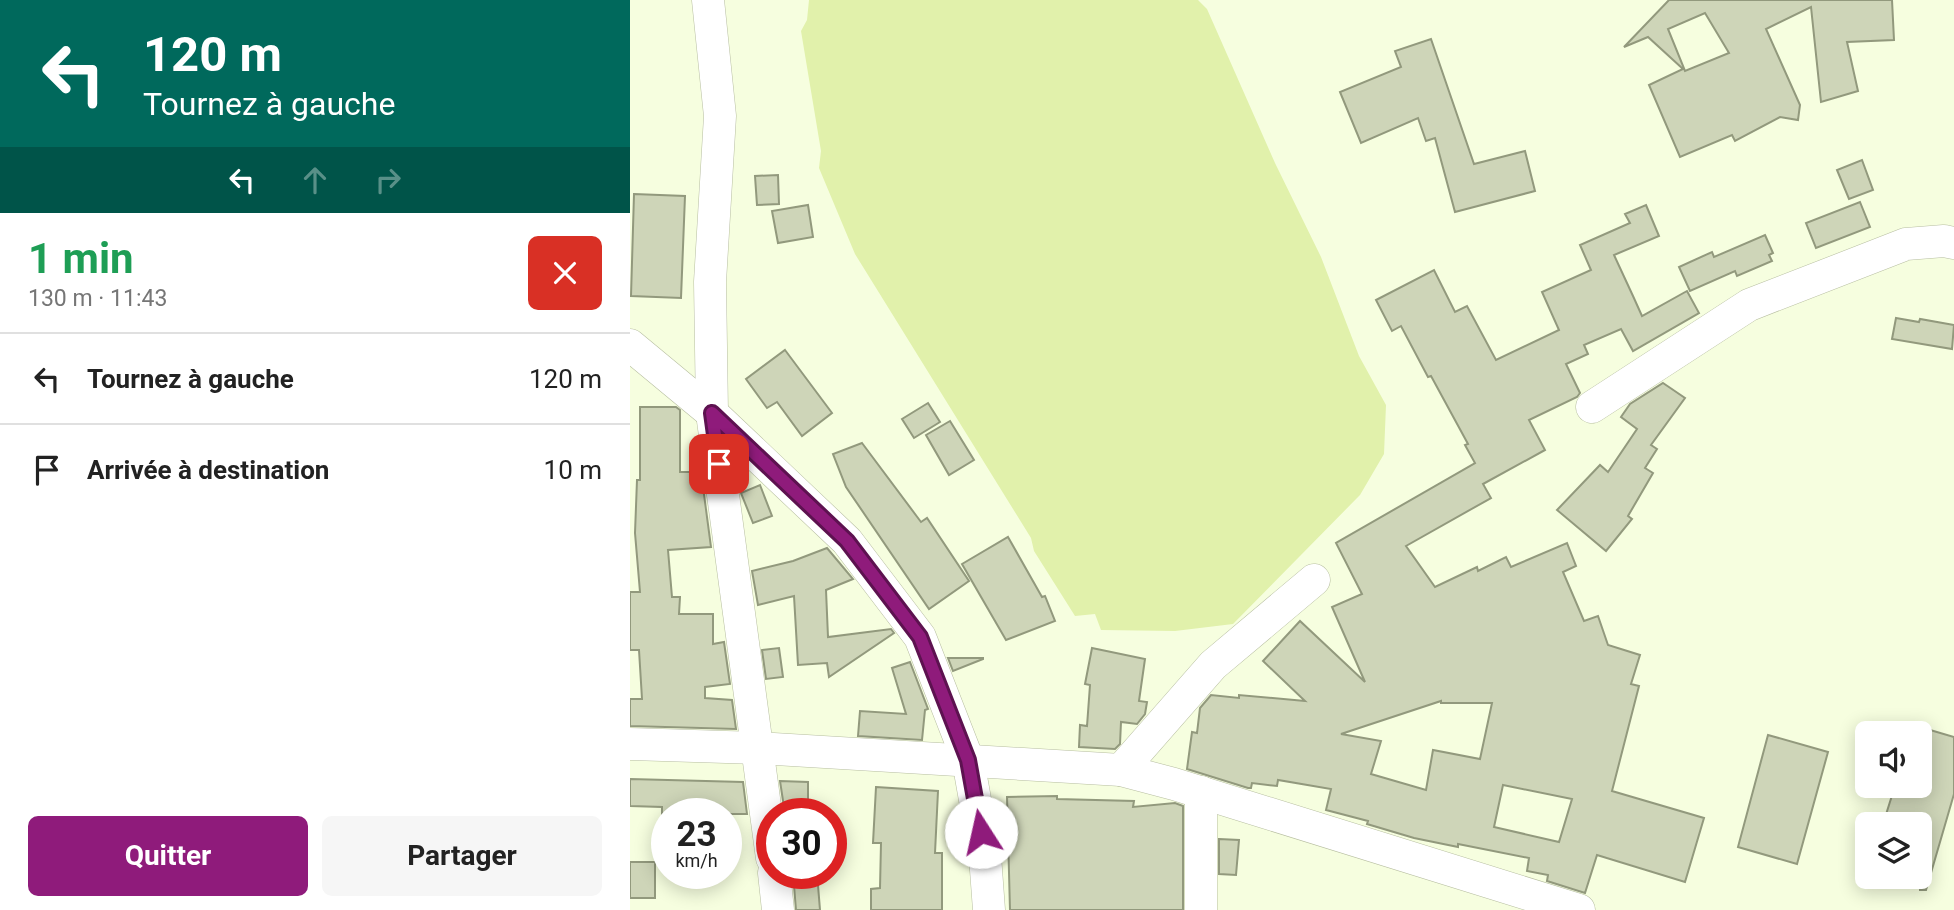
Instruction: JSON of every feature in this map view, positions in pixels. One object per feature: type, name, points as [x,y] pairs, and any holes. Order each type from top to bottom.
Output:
[{"type":"street","points":[[708,0],[720,116],[710,282],[712,413],[764,798]]},
{"type":"street","points":[[1592,407],[1749,305],[1906,244],[1944,241],[1954,243]]},
{"type":"street","points":[[630,345],[712,413],[847,541],[920,637],[968,760],[985,856],[989,910]]},
{"type":"street","points":[[1121,770],[1213,664],[1314,580]]},
{"type":"street","points":[[630,744],[758,748],[1121,770],[1201,792],[1579,910]]},
{"type":"street","points":[[1201,792],[1201,910]]},
{"type":"street","points":[[776,889],[778,910]]},
{"type":"green space","points":[[809,0],[1198,0],[1207,9],[1275,163],[1321,257],[1359,356],[1386,405],[1384,454],[1360,495],[1233,624],[1175,631],[1101,630],[1095,614],[1075,616],[1034,551],[1031,538],[855,254],[819,168],[821,151],[801,31],[807,20]]},
{"type":"building","points":[[1669,0],[1892,0],[1894,40],[1847,42],[1858,91],[1821,102],[1811,7],[1766,29],[1800,105],[1798,120],[1780,117],[1735,141],[1732,135],[1680,157],[1649,85],[1683,69],[1648,37],[1624,47]],"holes":[[[1705,13],[1729,53],[1685,71],[1668,29]]]},
{"type":"building","points":[[1431,39],[1474,164],[1525,151],[1535,191],[1455,212],[1435,138],[1426,141],[1418,118],[1361,143],[1340,92],[1401,67],[1395,51]]},
{"type":"building","points":[[1862,160],[1873,190],[1849,199],[1837,170]]},
{"type":"building","points":[[778,175],[779,204],[757,205],[755,176]]},
{"type":"building","points":[[634,194],[685,196],[681,298],[631,296]]},
{"type":"building","points":[[1860,202],[1870,227],[1816,248],[1806,223]]},
{"type":"building","points":[[808,205],[813,237],[778,243],[772,211]]},
{"type":"building","points":[[1646,205],[1659,236],[1614,255],[1642,316],[1687,291],[1699,313],[1633,351],[1621,329],[1584,345],[1588,354],[1566,364],[1580,393],[1577,397],[1529,420],[1545,450],[1483,484],[1491,498],[1406,546],[1435,587],[1506,557],[1511,567],[1567,543],[1576,566],[1563,572],[1584,621],[1598,616],[1608,645],[1640,655],[1631,684],[1639,686],[1612,791],[1704,818],[1685,882],[1597,855],[1585,893],[1547,881],[1548,875],[1527,871],[1529,858],[1414,838],[1367,824],[1368,821],[1326,810],[1331,789],[1278,780],[1277,786],[1252,783],[1251,788],[1248,788],[1187,769],[1192,732],[1197,733],[1200,708],[1211,695],[1305,701],[1263,661],[1300,621],[1365,682],[1332,607],[1362,594],[1336,543],[1475,463],[1465,445],[1468,444],[1401,326],[1392,331],[1376,300],[1434,270],[1455,312],[1467,306],[1496,360],[1559,330],[1542,292],[1591,270],[1580,245],[1630,223],[1625,214]],"holes":[[[1441,701],[1492,703],[1480,759],[1433,750],[1426,790],[1371,774],[1381,741],[1341,734]],[[1503,785],[1572,799],[1559,842],[1494,827]]]},
{"type":"building","points":[[1765,235],[1773,253],[1769,255],[1772,261],[1737,276],[1735,271],[1690,291],[1679,267],[1712,252],[1714,257]]},
{"type":"building","points":[[1896,318],[1954,325],[1952,349],[1892,339]]},
{"type":"building","points":[[785,350],[832,413],[802,436],[777,402],[767,408],[746,379]]},
{"type":"building","points":[[1663,383],[1685,398],[1651,445],[1657,449],[1645,468],[1653,473],[1628,516],[1632,519],[1606,551],[1557,510],[1600,465],[1608,472],[1637,429],[1621,417],[1630,404]]},
{"type":"building","points":[[928,403],[940,422],[914,438],[902,419]]},
{"type":"building","points":[[640,407],[676,407],[680,410],[680,472],[701,472],[711,547],[668,550],[672,597],[680,597],[679,614],[713,614],[713,644],[724,642],[730,684],[705,687],[705,698],[732,700],[736,729],[630,726],[630,699],[642,699],[639,650],[630,650],[630,592],[640,592],[635,533],[637,480],[640,480]]},
{"type":"building","points":[[950,421],[974,460],[949,475],[926,435]]},
{"type":"building","points":[[862,443],[921,522],[927,518],[969,581],[929,609],[846,487],[833,454]]},
{"type":"building","points":[[760,485],[772,516],[753,523],[741,493]]},
{"type":"building","points":[[1008,537],[1042,597],[1045,596],[1055,621],[1006,640],[962,564]]},
{"type":"building","points":[[827,548],[853,579],[826,590],[828,637],[891,629],[894,633],[829,677],[827,663],[798,665],[794,596],[758,605],[752,571],[793,561]]},
{"type":"building","points":[[779,648],[783,677],[766,679],[762,650]]},
{"type":"building","points":[[1092,648],[1145,659],[1139,701],[1147,702],[1145,714],[1137,724],[1121,722],[1120,744],[1115,749],[1079,747],[1080,725],[1087,726],[1090,685],[1085,684]]},
{"type":"building","points":[[948,658],[983,658],[983,659],[953,671]]},
{"type":"building","points":[[910,662],[928,709],[925,710],[922,740],[858,736],[860,711],[906,714],[892,668]]},
{"type":"building","points":[[1932,731],[1954,737],[1954,794],[1932,869],[1932,812],[1887,812],[1891,798],[1932,798]]},
{"type":"building","points":[[1768,735],[1828,752],[1797,864],[1738,847]]},
{"type":"building","points":[[630,779],[743,782],[747,814],[742,814],[742,798],[651,798],[651,807],[630,806]]},
{"type":"building","points":[[780,781],[808,782],[808,798],[783,798]]},
{"type":"building","points":[[876,787],[938,791],[935,853],[942,853],[942,910],[871,910],[871,889],[880,888],[881,843],[873,843]]},
{"type":"building","points":[[1057,796],[1057,799],[1134,801],[1133,807],[1175,803],[1183,806],[1183,910],[1010,910],[1007,797]]},
{"type":"building","points":[[1219,839],[1239,840],[1236,875],[1219,874]]},
{"type":"building","points":[[630,862],[651,862],[651,889],[655,889],[655,898],[630,898]]},
{"type":"building","points":[[794,889],[818,889],[820,910],[796,910]]},
{"type":"route","points":[[719,464],[712,413],[847,541],[920,637],[968,760],[981,832]]}]
